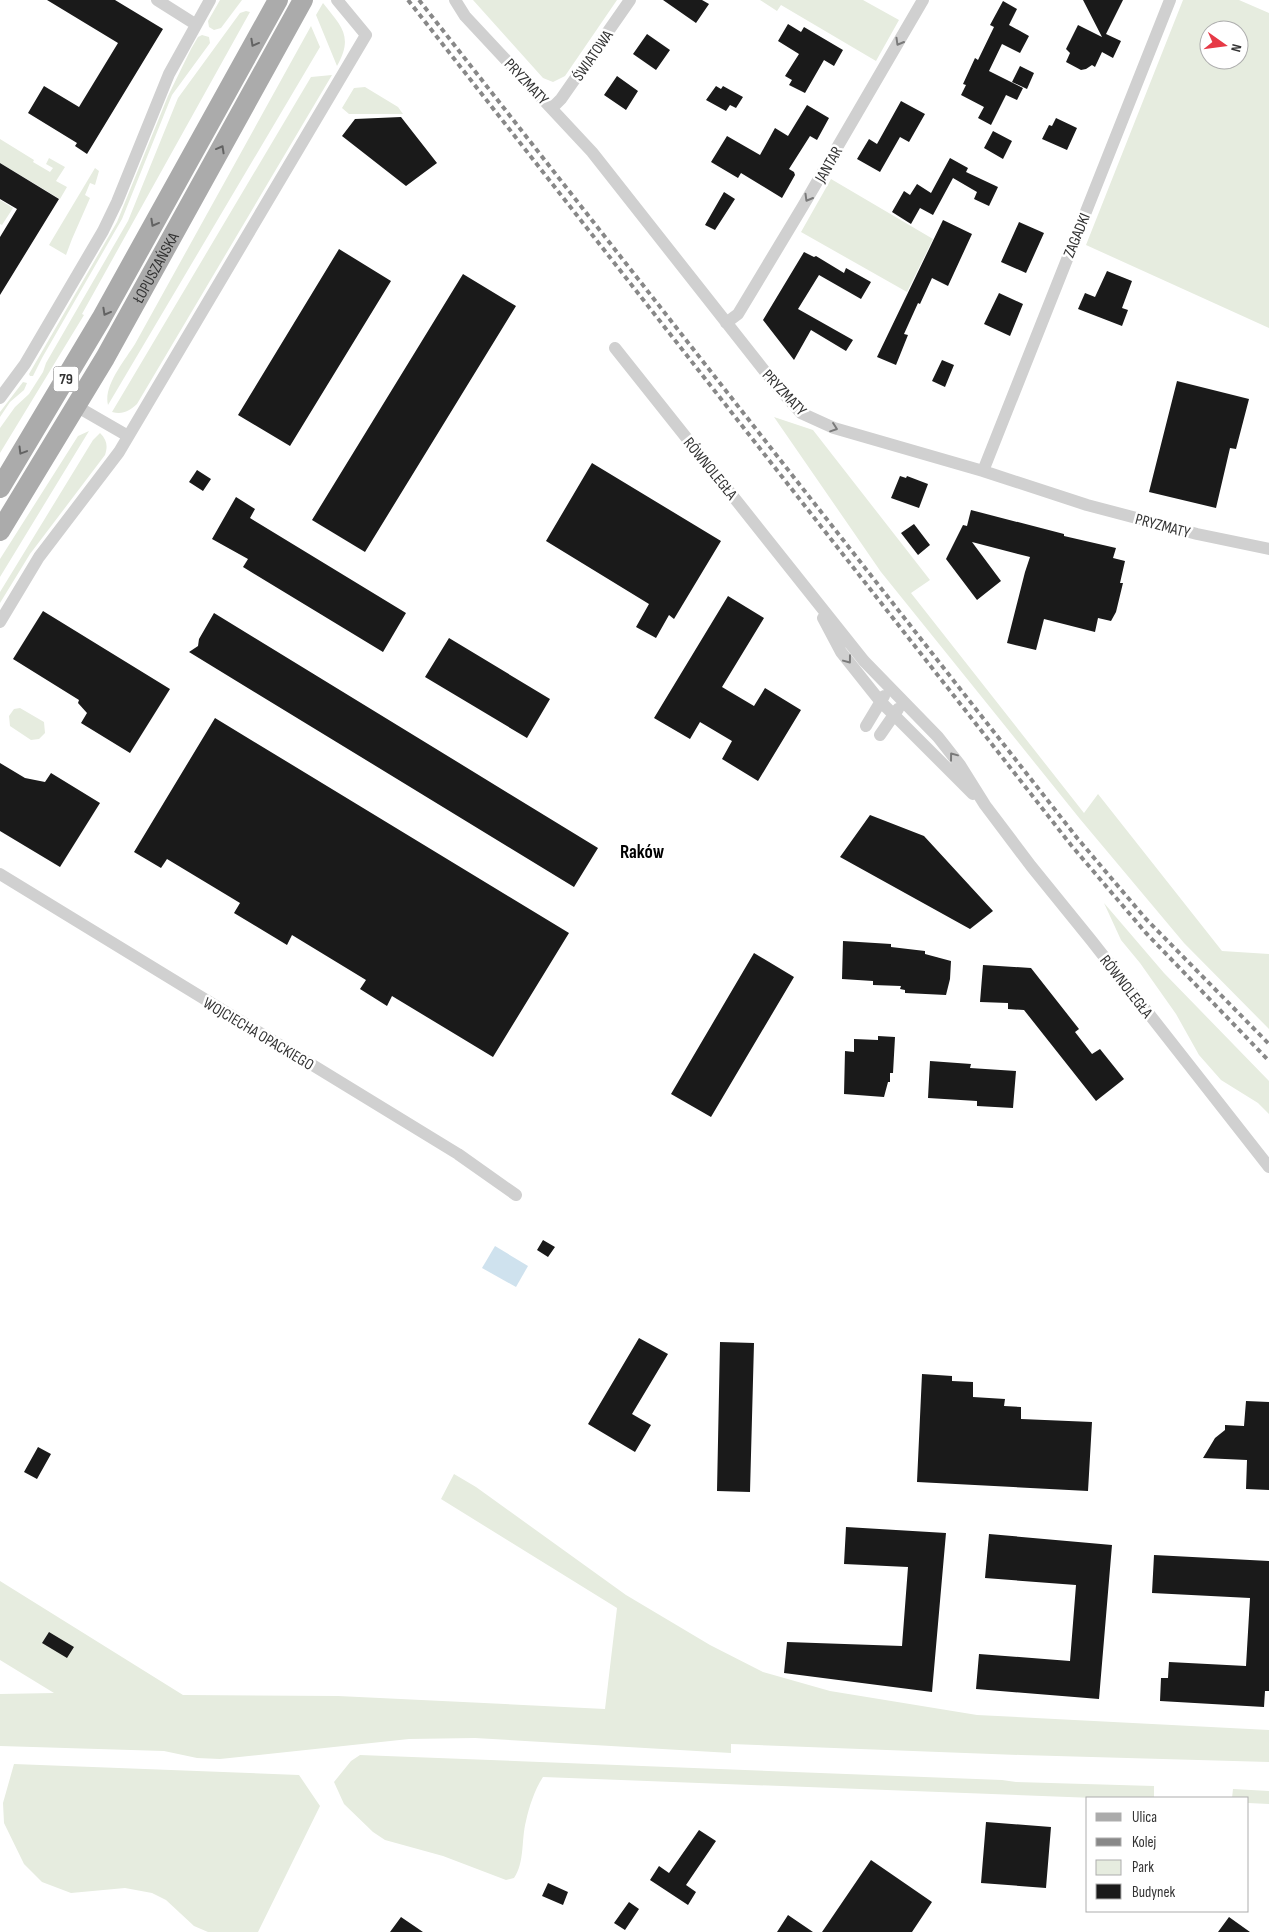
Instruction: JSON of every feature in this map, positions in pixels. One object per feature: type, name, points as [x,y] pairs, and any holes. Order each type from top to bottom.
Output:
[{"type":"main road","name":"ŁOPUSZAŃSKA","points":[[0,488],[93,334],[278,0]]},
{"type":"main road","name":"ŁOPUSZAŃSKA","points":[[0,531],[105,358],[303,0]]},
{"type":"street","points":[[157,0],[195,24]]},
{"type":"street","points":[[0,398],[25,364],[103,231],[118,202],[165,81],[210,0]]},
{"type":"street","points":[[0,622],[39,558],[110,465],[366,35],[337,0]]},
{"type":"street","name":"PRYZMATY","points":[[454,0],[465,16],[592,152],[795,408],[809,418],[843,431],[983,471],[1087,505],[1197,534],[1269,549]]},
{"type":"street","name":"ŚWIATOWA","points":[[552,108],[561,99],[630,0]]},
{"type":"street","name":"JANTAR","points":[[726,323],[738,314],[804,206],[923,0]]},
{"type":"street","name":"ZAGADKI","points":[[983,471],[1170,0]]},
{"type":"street","name":"RÓWNOLEGŁA","points":[[615,348],[864,661],[938,737],[960,765],[985,805],[1031,866],[1269,1167]]},
{"type":"street","points":[[76,406],[128,436]]},
{"type":"street","name":"RÓWNOLEGŁA","points":[[807,587],[841,652],[880,701],[895,714],[950,773],[985,805]]},
{"type":"street","points":[[866,726],[889,687]]},
{"type":"street","points":[[880,736],[903,701]]},
{"type":"street","name":"WOJCIECHA OPACKIEGO","points":[[0,874],[458,1154],[516,1195]]},
{"type":"green space","points":[[220,0],[242,0],[221,28],[214,30],[209,27],[208,21]]},
{"type":"green space","points":[[473,0],[617,0],[565,76],[553,82],[543,78]]},
{"type":"green space","points":[[760,0],[863,0],[899,20],[876,61],[781,5],[777,11]]},
{"type":"green space","points":[[1183,0],[1239,0],[1269,13],[1269,328],[1086,245]]},
{"type":"green space","points":[[323,3],[340,25],[345,39],[345,47],[337,66],[316,15]]},
{"type":"green space","points":[[250,12],[82,314],[84,315],[0,453],[0,428],[15,407],[29,394],[43,372],[46,363],[128,221],[178,98],[240,13]]},
{"type":"green space","points":[[311,26],[320,47],[108,405],[109,390],[116,373],[135,344]]},
{"type":"green space","points":[[202,35],[209,37],[210,43],[172,95],[122,219],[33,376],[30,376],[29,374],[117,222],[168,96],[191,49],[198,37]]},
{"type":"green space","points":[[332,75],[137,404],[126,412],[112,412],[311,77]]},
{"type":"green space","points":[[365,87],[398,107],[403,114],[349,114],[342,108],[354,88]]},
{"type":"green space","points":[[0,139],[50,172],[53,168],[46,164],[49,158],[65,167],[56,181],[67,187],[60,199],[0,163]]},
{"type":"green space","points":[[95,168],[99,171],[95,185],[90,183],[85,195],[90,198],[66,255],[49,245]]},
{"type":"green space","points":[[831,179],[933,239],[907,292],[801,232]]},
{"type":"green space","points":[[0,200],[13,208],[2,225],[0,224]]},
{"type":"green space","points":[[23,382],[27,383],[24,390],[10,402],[0,417],[0,412]]},
{"type":"green space","points":[[774,417],[813,430],[930,580],[911,593],[1084,813],[1098,794],[1222,951],[1269,954],[1269,1029],[1184,943],[1080,819],[881,572]]},
{"type":"green space","points":[[89,431],[0,577],[0,559],[78,436]]},
{"type":"green space","points":[[100,433],[106,443],[105,455],[30,554],[0,603],[0,592],[93,440]]},
{"type":"green space","points":[[20,708],[44,722],[45,733],[39,739],[31,740],[10,726],[9,716],[14,709]]},
{"type":"green space","points":[[1104,903],[1164,973],[1269,1081],[1269,1114],[1258,1103],[1221,1080],[1199,1055],[1176,1014],[1140,963],[1121,940]]},
{"type":"green space","points":[[454,1474],[476,1487],[626,1595],[710,1645],[763,1672],[830,1691],[977,1715],[1269,1730],[1269,1762],[731,1744],[731,1753],[475,1738],[409,1739],[220,1759],[197,1758],[164,1751],[0,1746],[0,1694],[54,1693],[0,1660],[0,1581],[183,1695],[338,1696],[605,1709],[617,1608],[441,1499]]},
{"type":"green space","points":[[360,1755],[1154,1786],[1154,1797],[1086,1798],[543,1777],[527,1816],[520,1865],[514,1878],[506,1880],[443,1856],[385,1840],[373,1832],[344,1804],[334,1782],[351,1761]]},
{"type":"green space","points":[[14,1764],[299,1775],[320,1806],[258,1932],[208,1932],[194,1926],[166,1900],[152,1893],[125,1888],[71,1893],[42,1882],[24,1864],[4,1823],[3,1803]]},
{"type":"green space","points":[[1233,1789],[1269,1791],[1269,1804],[1249,1803],[1249,1797],[1232,1797]]},
{"type":"water","points":[[495,1246],[528,1266],[516,1287],[482,1268]]},
{"type":"building","points":[[47,0],[115,0],[163,29],[87,154],[75,146],[77,143],[28,113],[44,86],[79,107],[118,43]]},
{"type":"building","points":[[663,0],[702,0],[709,4],[696,23]]},
{"type":"building","points":[[1083,0],[1123,0],[1106,34],[1121,41],[1113,58],[1102,52],[1095,67],[1092,65],[1081,70],[1066,62],[1070,53],[1066,49],[1078,25],[1102,37]]},
{"type":"building","points":[[1003,1],[1017,9],[1009,25],[1029,36],[1020,53],[1002,44],[989,71],[1023,88],[1017,100],[1006,95],[991,125],[978,118],[984,107],[961,95],[966,85],[963,84],[975,58],[978,60],[994,27],[990,25]]},
{"type":"building","points":[[788,24],[801,32],[804,27],[843,50],[834,66],[824,60],[805,93],[789,85],[792,80],[785,76],[799,54],[778,41]]},
{"type":"building","points":[[647,34],[670,50],[656,70],[633,54]]},
{"type":"building","points":[[1020,66],[1034,73],[1027,89],[1012,82]]},
{"type":"building","points":[[617,76],[638,91],[626,110],[604,95]]},
{"type":"building","points":[[716,86],[721,89],[723,86],[743,97],[736,108],[730,105],[726,111],[706,100]]},
{"type":"building","points":[[901,101],[925,114],[909,142],[900,137],[880,172],[857,159],[869,139],[877,144]]},
{"type":"building","points":[[807,105],[829,118],[817,140],[810,136],[789,169],[795,175],[782,198],[741,173],[738,178],[711,162],[727,136],[760,155],[775,128],[788,136]]},
{"type":"building","points":[[401,117],[437,163],[406,186],[342,136],[355,119]]},
{"type":"building","points":[[1056,118],[1077,128],[1067,150],[1042,139],[1049,125],[1052,126]]},
{"type":"building","points":[[993,131],[1012,141],[1003,159],[984,148]]},
{"type":"building","points":[[950,158],[968,168],[966,172],[998,187],[989,206],[974,199],[977,192],[953,178],[933,215],[920,208],[911,224],[892,212],[904,191],[910,195],[917,184],[931,193]]},
{"type":"building","points":[[0,163],[59,199],[0,295],[0,237],[17,209],[0,199]]},
{"type":"building","points":[[724,192],[735,199],[715,230],[705,225]]},
{"type":"building","points":[[943,220],[972,234],[948,286],[932,278],[904,334],[908,335],[896,365],[877,357]]},
{"type":"building","points":[[1019,222],[1044,233],[1026,273],[1001,262]]},
{"type":"building","points":[[339,249],[391,281],[290,446],[238,415]]},
{"type":"building","points":[[804,252],[814,257],[816,256],[844,273],[846,268],[871,282],[861,299],[819,275],[798,309],[853,340],[846,351],[811,330],[794,360],[763,320]]},
{"type":"building","points":[[1107,271],[1132,281],[1122,308],[1128,310],[1122,326],[1078,309],[1085,293],[1095,297]]},
{"type":"building","points":[[463,274],[516,306],[365,552],[312,520]]},
{"type":"building","points":[[999,293],[1023,304],[1010,336],[984,324]]},
{"type":"building","points":[[942,360],[954,365],[945,387],[932,381]]},
{"type":"building","points":[[1177,381],[1249,399],[1236,449],[1230,448],[1216,508],[1149,492]]},
{"type":"building","points":[[592,463],[721,541],[674,619],[669,615],[656,638],[636,627],[649,604],[546,541]]},
{"type":"building","points":[[197,470],[211,479],[203,491],[189,482]]},
{"type":"building","points":[[900,476],[906,478],[907,476],[928,484],[919,508],[891,498]]},
{"type":"building","points":[[236,497],[255,509],[250,518],[406,613],[383,652],[243,567],[248,559],[212,539]]},
{"type":"building","points":[[971,510],[1064,534],[1064,536],[1116,548],[1113,558],[1125,561],[1120,583],[1123,583],[1116,612],[1111,621],[1098,618],[1095,632],[1044,619],[1036,650],[1007,643],[1030,557],[972,542],[1001,581],[977,600],[946,559],[963,525],[967,526]]},
{"type":"building","points":[[914,524],[930,545],[918,555],[901,533]]},
{"type":"building","points":[[728,596],[764,618],[722,687],[754,706],[765,688],[801,710],[758,781],[722,759],[732,741],[700,722],[690,739],[654,718]]},
{"type":"building","points":[[43,611],[170,689],[130,753],[81,723],[87,713],[78,703],[79,700],[13,659]]},
{"type":"building","points":[[214,613],[598,848],[574,887],[189,652],[198,646],[199,639]]},
{"type":"building","points":[[449,638],[550,699],[527,738],[425,677]]},
{"type":"building","points":[[215,718],[569,933],[493,1057],[392,996],[387,1006],[360,989],[366,980],[292,935],[287,945],[234,913],[240,903],[167,859],[161,868],[134,852]]},
{"type":"building","points":[[0,763],[25,778],[45,782],[51,773],[100,803],[60,867],[0,831]]},
{"type":"building","points":[[870,815],[924,836],[993,911],[970,929],[840,857]]},
{"type":"building","points":[[843,941],[891,944],[891,947],[925,951],[925,954],[951,961],[950,979],[946,995],[905,993],[905,990],[900,989],[901,986],[873,985],[873,981],[842,979]]},
{"type":"building","points":[[754,953],[794,977],[711,1117],[671,1094]]},
{"type":"building","points":[[983,965],[1031,968],[1079,1029],[1075,1032],[1092,1054],[1100,1049],[1124,1079],[1096,1101],[1024,1010],[1008,1009],[1008,1003],[980,1002]]},
{"type":"building","points":[[878,1036],[895,1037],[893,1073],[890,1073],[890,1082],[888,1082],[884,1097],[844,1094],[845,1051],[854,1052],[854,1039],[878,1040]]},
{"type":"building","points":[[930,1061],[971,1064],[970,1068],[1016,1071],[1013,1108],[977,1106],[977,1101],[928,1098]]},
{"type":"building","points":[[543,1240],[555,1247],[548,1257],[537,1250]]},
{"type":"building","points":[[639,1338],[668,1354],[632,1414],[651,1425],[635,1452],[588,1424]]},
{"type":"building","points":[[720,1342],[754,1343],[750,1492],[717,1491]]},
{"type":"building","points":[[922,1374],[952,1376],[952,1381],[973,1382],[973,1397],[1005,1399],[1004,1406],[1021,1407],[1021,1419],[1092,1422],[1088,1491],[917,1482]]},
{"type":"building","points":[[1246,1401],[1269,1402],[1269,1490],[1246,1489],[1247,1460],[1203,1458],[1215,1438],[1225,1430],[1225,1425],[1244,1426]]},
{"type":"building","points":[[38,1447],[51,1454],[37,1479],[24,1472]]},
{"type":"building","points":[[846,1527],[946,1533],[932,1692],[784,1673],[787,1642],[902,1646],[908,1567],[844,1564]]},
{"type":"building","points":[[989,1534],[1112,1545],[1099,1699],[976,1689],[979,1654],[1070,1661],[1076,1585],[985,1578]]},
{"type":"building","points":[[1154,1555],[1269,1561],[1269,1691],[1265,1691],[1264,1707],[1160,1701],[1161,1678],[1168,1678],[1169,1662],[1246,1666],[1250,1598],[1152,1593]]},
{"type":"building","points":[[49,1632],[74,1647],[67,1658],[42,1643]]},
{"type":"building","points":[[986,1822],[1051,1827],[1046,1888],[981,1883]]},
{"type":"building","points":[[699,1830],[716,1841],[686,1885],[696,1892],[688,1905],[650,1880],[659,1866],[669,1873]]},
{"type":"building","points":[[871,1860],[932,1902],[912,1932],[822,1932]]},
{"type":"building","points":[[548,1883],[568,1892],[563,1905],[542,1896]]},
{"type":"building","points":[[629,1902],[639,1909],[625,1930],[614,1923]]},
{"type":"building","points":[[788,1915],[813,1932],[777,1932]]},
{"type":"building","points":[[401,1917],[423,1932],[390,1932]]},
{"type":"building","points":[[1229,1917],[1250,1932],[1218,1932]]},
{"type":"railway","points":[[408,0],[1071,845],[1146,933],[1269,1061]]},
{"type":"railway","points":[[419,0],[1078,839],[1146,919],[1269,1044]]},
{"type":"district","name":"Raków","points":[[642,851]]}]
